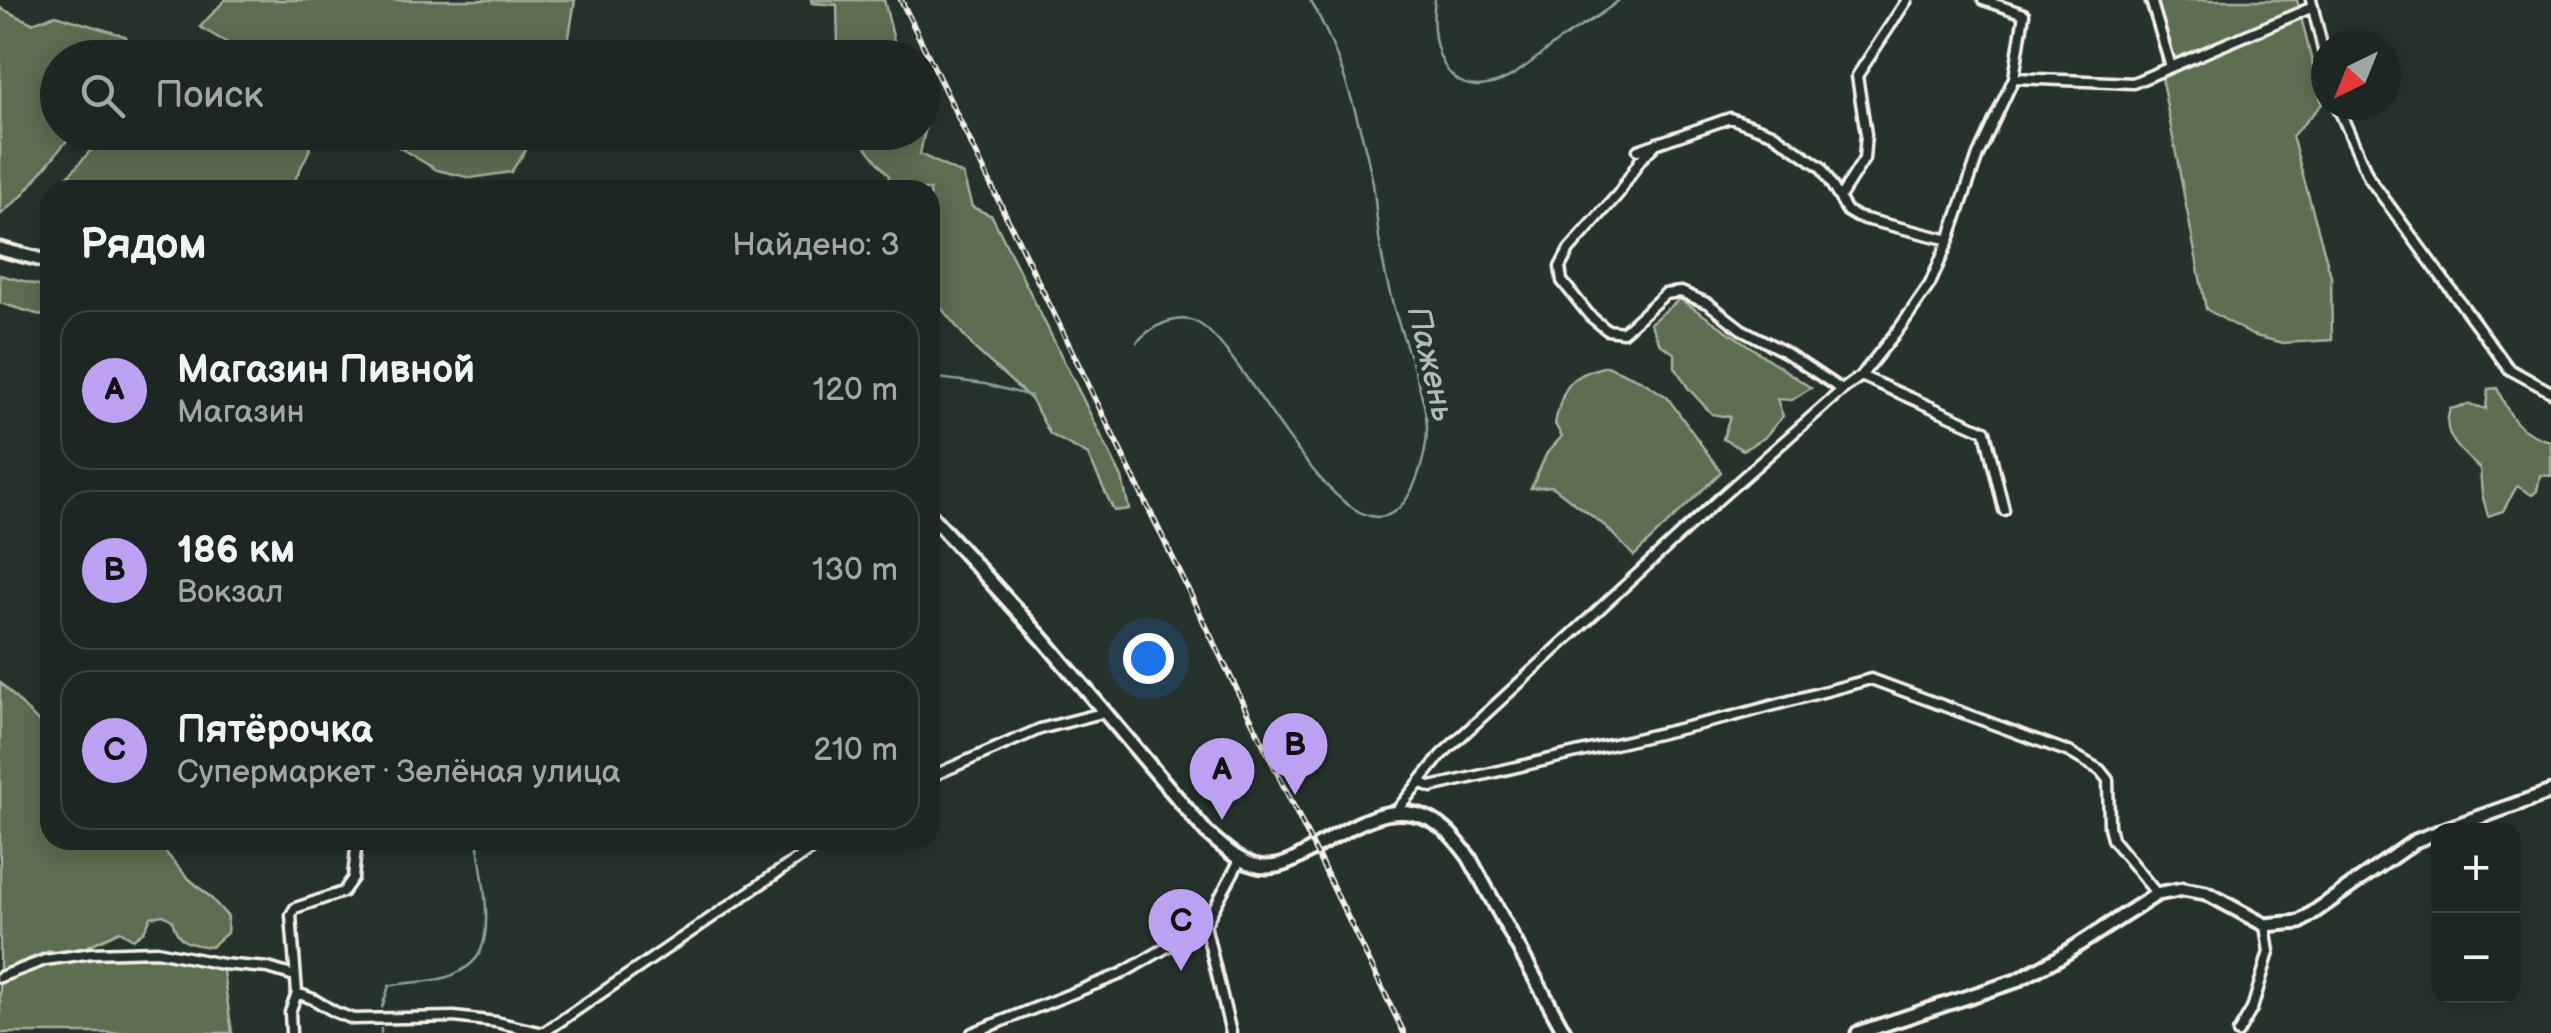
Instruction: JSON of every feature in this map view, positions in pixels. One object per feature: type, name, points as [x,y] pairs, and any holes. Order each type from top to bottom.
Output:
[{"type":"street","points":[[1840,197],[1864,159],[1866,134],[1857,76],[1907,0]]},
{"type":"street","points":[[1397,810],[1440,755],[1720,498],[1862,376],[1902,326],[1930,284],[1978,155],[2014,78],[2024,14],[1984,0]]},
{"type":"street","points":[[2151,0],[2172,67]]},
{"type":"street","points":[[2014,78],[2133,83],[2312,3],[2318,30]]},
{"type":"street","points":[[1638,150],[1730,118],[1772,134],[1821,168],[1847,211],[1857,217],[1949,240]]},
{"type":"street","points":[[2344,120],[2369,178],[2509,368],[2551,392]]},
{"type":"street","points":[[1658,143],[1640,160],[1560,267],[1562,282],[1572,296],[1607,330],[1623,332],[1665,294],[1681,292],[1710,304],[1741,328],[1842,390]]},
{"type":"street","points":[[0,249],[40,259]]},
{"type":"street","points":[[1862,376],[1985,431],[2004,510]]},
{"type":"street","points":[[940,526],[1032,626],[1207,833],[1240,860],[1266,867],[1291,862],[1372,818],[1397,810],[1421,815],[1448,832],[1469,857],[1565,1033]]},
{"type":"street","points":[[1420,782],[1431,787],[1450,783],[1730,717],[1871,678],[2069,752],[2100,770],[2108,780],[2112,839],[2156,894]]},
{"type":"street","points":[[940,773],[1040,729],[1106,712]]},
{"type":"street","points":[[2464,823],[2551,792]]},
{"type":"street","points":[[1858,1033],[2016,981],[2156,894],[2183,889],[2206,893],[2264,925],[2300,922],[2416,841],[2431,835]]},
{"type":"street","points":[[291,1033],[290,1012],[297,993],[290,915],[295,908],[343,892],[353,878],[356,850]]},
{"type":"street","points":[[297,993],[354,1018],[454,1017],[543,1033],[810,850]]},
{"type":"street","points":[[972,1033],[1120,974],[1206,925],[1240,860]]},
{"type":"street","points":[[1206,925],[1231,1033]]},
{"type":"street","points":[[2238,1033],[2252,1008],[2269,952],[2264,925]]},
{"type":"street","points":[[0,977],[45,960],[92,953],[157,951],[296,976]]},
{"type":"green space","points":[[225,0],[575,0],[568,40],[222,40],[200,27]]},
{"type":"green space","points":[[811,0],[884,0],[894,40],[838,40],[837,5]]},
{"type":"green space","points":[[2143,0],[2297,0],[2311,58],[2311,116],[2292,136],[2331,276],[2332,340],[2283,343],[2252,335],[2206,309],[2163,86],[2161,48]]},
{"type":"green space","points":[[0,8],[32,23],[56,15],[125,36],[128,40],[40,40],[40,150],[59,150],[22,196],[0,215]]},
{"type":"green space","points":[[91,150],[310,150],[295,180],[65,180]]},
{"type":"green space","points":[[403,150],[526,150],[511,172],[471,178],[437,170]]},
{"type":"green space","points":[[868,150],[921,150],[920,154],[963,175],[972,207],[992,216],[1122,478],[1129,509],[1114,511],[1088,455],[1050,434],[1031,399],[975,349],[940,307],[940,180],[888,180]]},
{"type":"green space","points":[[0,275],[40,285],[40,315],[0,303]]},
{"type":"green space","points":[[1680,299],[1811,388],[1792,400],[1777,399],[1783,416],[1764,438],[1743,450],[1723,439],[1730,417],[1712,414],[1688,388],[1675,367],[1675,354],[1660,344],[1650,323]]},
{"type":"green space","points":[[1607,366],[1667,397],[1721,472],[1634,556],[1605,526],[1552,486],[1531,488],[1547,453],[1562,436],[1555,424],[1569,384]]},
{"type":"green space","points":[[2497,388],[2516,423],[2530,434],[2551,441],[2551,476],[2540,475],[2537,491],[2532,495],[2517,486],[2503,511],[2488,516],[2480,469],[2454,443],[2448,419],[2450,409],[2469,404],[2486,409],[2488,389]]},
{"type":"green space","points":[[0,682],[40,724],[40,850],[164,850],[228,917],[227,933],[211,947],[185,941],[172,920],[163,915],[151,917],[144,931],[133,939],[120,931],[86,947],[64,953],[48,951],[0,971]]},
{"type":"green space","points":[[157,951],[222,964],[232,1033],[0,1033],[0,977],[45,960]]},
{"type":"waterway","name":"Пажень","points":[[1137,342],[1149,331],[1173,320],[1198,323],[1217,340],[1288,438],[1340,498],[1365,514],[1388,515],[1412,490],[1426,439],[1423,400],[1387,280],[1372,178],[1355,110],[1330,40],[1310,0]]},
{"type":"waterway","name":"Пажень","points":[[1435,0],[1434,29],[1441,59],[1458,80],[1471,85],[1497,83],[1516,73],[1619,0]]},
{"type":"waterway","name":"Пажень","points":[[940,378],[1031,396]]},
{"type":"waterway","name":"Пажень","points":[[382,1007],[389,986],[449,976],[466,968],[479,955],[486,911],[478,850]]},
{"type":"railway","points":[[901,0],[920,40]]},
{"type":"railway","points":[[940,80],[1404,1033]]},
{"type":"place","name":"186 км","points":[[1295,795]]},
{"type":"place","name":"Магазин Пивной","points":[[1222,820]]},
{"type":"place","name":"Пятёрочка","points":[[1181,971]]}]
